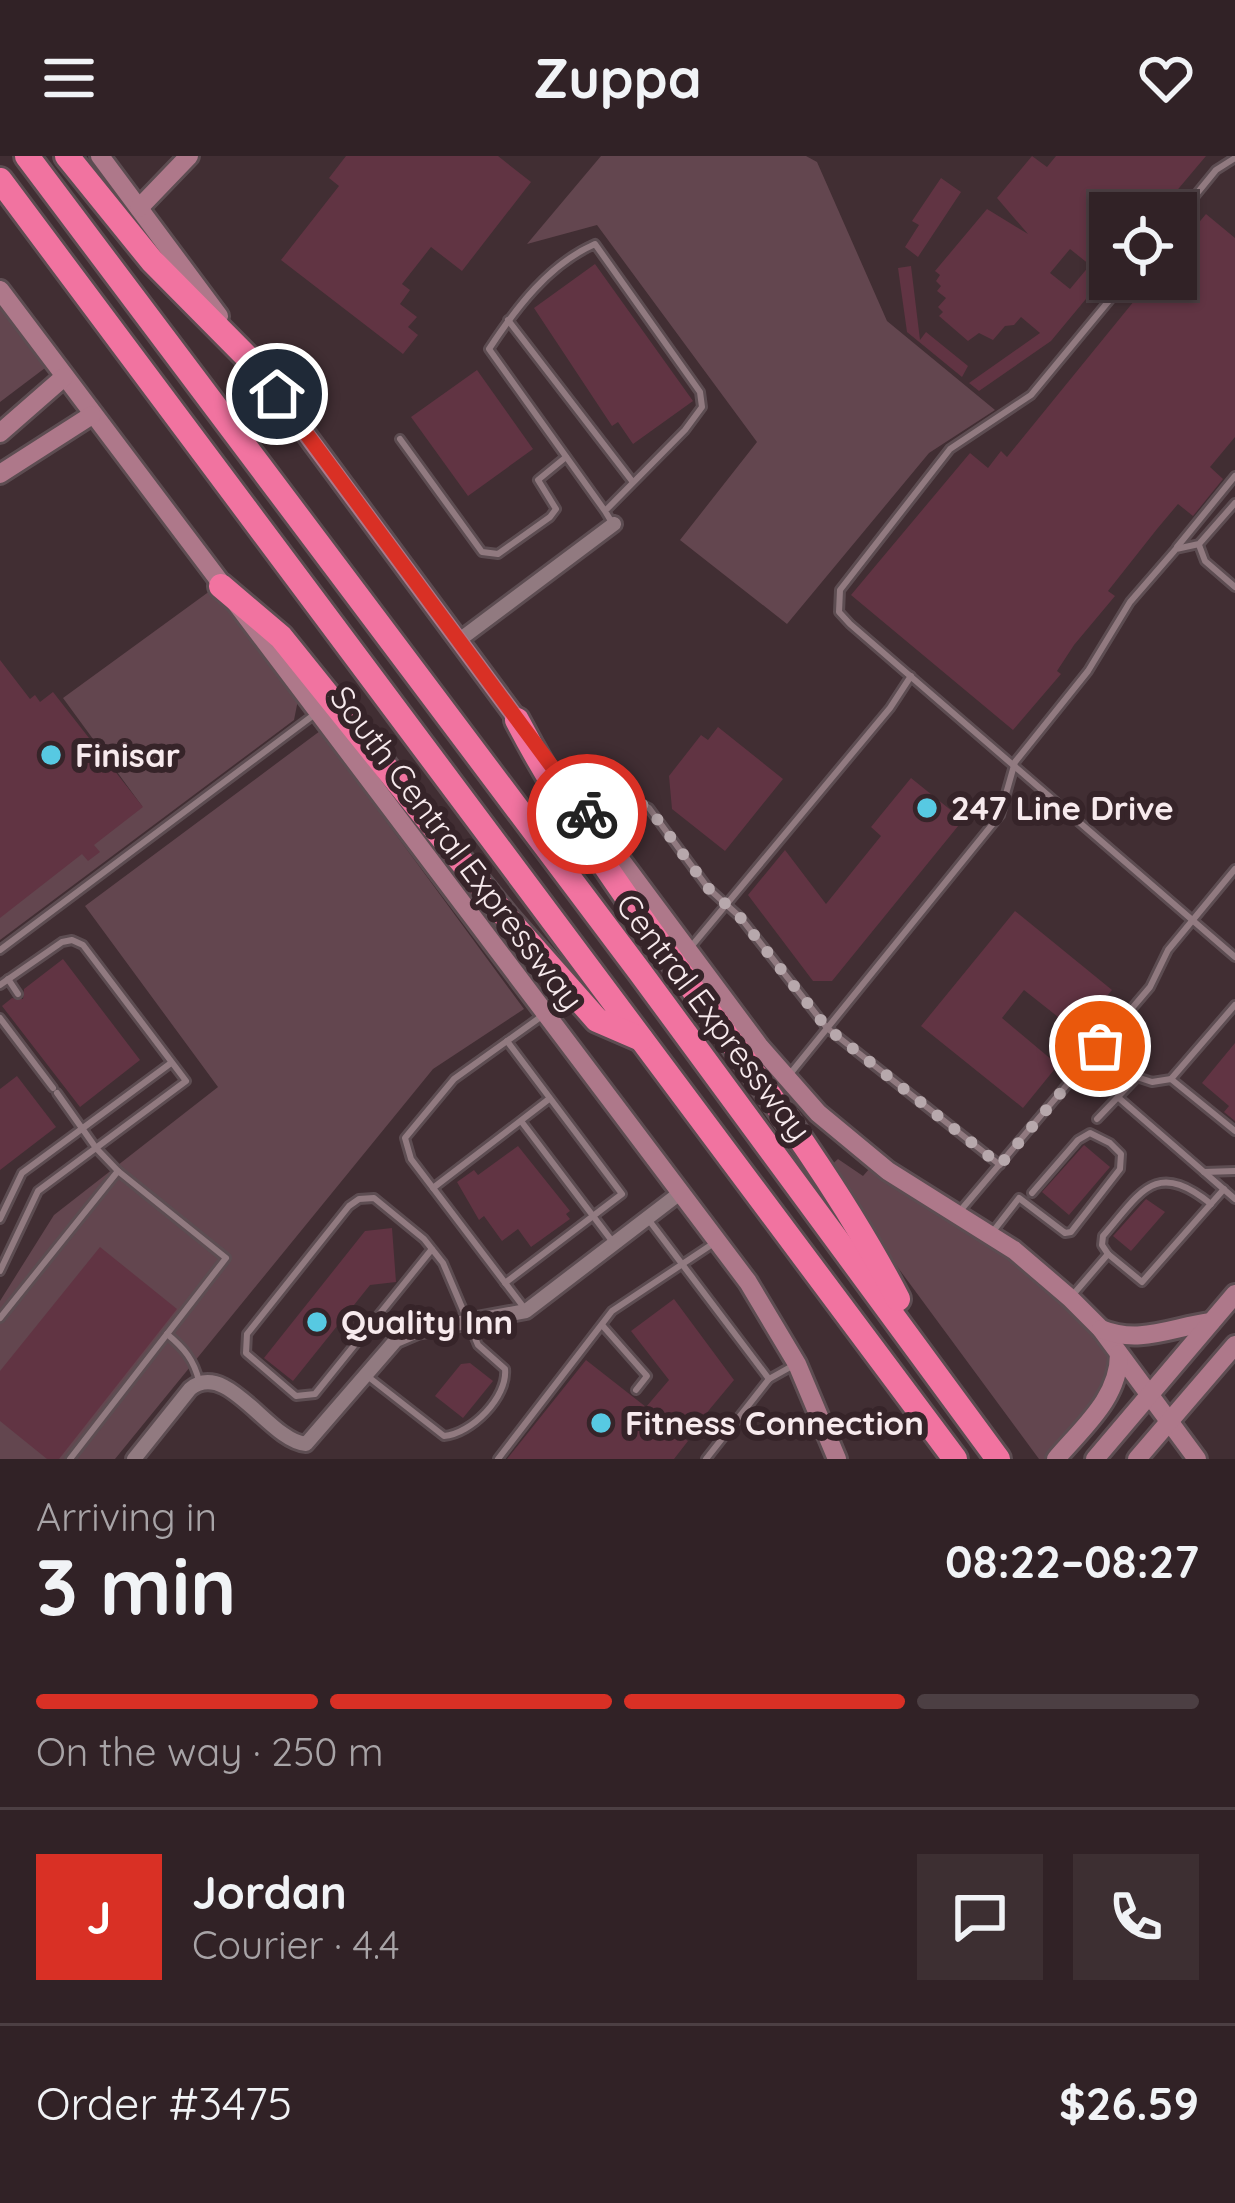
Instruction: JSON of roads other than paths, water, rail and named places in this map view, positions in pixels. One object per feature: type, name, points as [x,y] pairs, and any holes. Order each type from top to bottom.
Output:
[{"type":"highway","name":"Central Expressway","points":[[27,156],[998,1459]]},
{"type":"highway","points":[[67,156],[152,261],[254,364]]},
{"type":"highway","points":[[0,181],[956,1459]]},
{"type":"highway","points":[[221,586],[292,650],[507,918],[598,1020],[643,1040]]},
{"type":"highway","points":[[517,720],[557,796],[750,1067],[875,1255],[932,1366]]},
{"type":"main road","points":[[139,208],[189,156]]},
{"type":"main road","points":[[107,158],[458,641],[787,1079],[862,1150],[991,1234],[1070,1298],[1101,1329],[1197,1459]]},
{"type":"main road","name":"South Central Expressway","points":[[0,290],[767,1310],[797,1364],[837,1459]]},
{"type":"main road","points":[[28,456],[3,431],[64,377]]},
{"type":"main road","points":[[0,474],[92,415]]},
{"type":"main road","points":[[1095,1459],[1235,1294]]},
{"type":"main road","points":[[1101,1329],[1118,1336],[1150,1336],[1211,1322]]},
{"type":"main road","points":[[1137,1459],[1235,1346]]},
{"type":"main road","points":[[1056,1459],[1107,1399],[1117,1377],[1119,1354]]},
{"type":"street","points":[[458,641],[609,517]]},
{"type":"street","points":[[134,1459],[200,1381],[222,1385],[287,1438],[306,1444],[396,1340],[417,1331],[526,1311],[680,1193]]},
{"type":"lane","points":[[1197,193],[1216,170],[1235,158]]},
{"type":"lane","points":[[596,244],[700,392],[702,407],[632,482],[609,517],[566,457],[490,349],[508,320],[551,272],[596,244]]},
{"type":"lane","points":[[1110,300],[1031,395],[950,449],[840,590],[839,612],[1235,957]]},
{"type":"lane","points":[[508,320],[632,482]]},
{"type":"lane","points":[[400,439],[482,552],[490,555],[550,518],[556,509],[554,501],[538,480],[566,457]]},
{"type":"lane","points":[[787,1079],[1000,815],[1015,762],[1088,671],[1130,602],[1235,476]]},
{"type":"lane","points":[[1176,549],[1199,544],[1235,503]]},
{"type":"lane","points":[[1199,544],[1205,561],[1235,586]]},
{"type":"lane","points":[[689,950],[890,708],[911,676]]},
{"type":"lane","points":[[0,950],[318,712]]},
{"type":"lane","points":[[592,820],[623,801],[640,802],[708,888],[740,917],[827,1028],[1000,1165]]},
{"type":"lane","points":[[958,1214],[1150,987],[1168,950],[1235,868]]},
{"type":"lane","points":[[0,1271],[38,1191],[186,1082],[83,945],[62,942],[4,982],[18,994]]},
{"type":"lane","points":[[1100,1046],[1137,1077],[1151,1082],[1172,1079],[1235,1005]]},
{"type":"lane","points":[[526,1311],[411,1159],[405,1138],[454,1079],[544,1014]]},
{"type":"lane","points":[[0,1018],[118,1172],[226,1258],[70,1459]]},
{"type":"lane","points":[[505,1283],[622,1193],[507,1041]]},
{"type":"lane","points":[[0,1219],[22,1173],[171,1063]]},
{"type":"lane","points":[[1096,1119],[1137,1077]]},
{"type":"lane","points":[[1172,1079],[1235,1131]]},
{"type":"lane","points":[[433,1188],[550,1098]]},
{"type":"lane","points":[[1120,1098],[1235,1199]]},
{"type":"lane","points":[[521,1121],[614,1244]]},
{"type":"lane","points":[[991,1234],[1019,1198],[1065,1233],[1071,1232],[1120,1168],[1120,1154],[1090,1133],[1078,1140],[1033,1193]]},
{"type":"lane","points":[[1204,1172],[1235,1171]]},
{"type":"lane","points":[[0,1318],[118,1172]]},
{"type":"lane","points":[[1210,1204],[1176,1181],[1149,1186],[1103,1236],[1102,1245],[1142,1282],[1224,1189]]},
{"type":"lane","points":[[365,1375],[444,1436],[470,1429],[507,1376],[501,1363],[478,1345],[456,1290],[432,1249],[374,1198],[359,1199],[350,1206],[248,1334],[250,1360],[296,1396],[315,1394],[432,1249]]},
{"type":"lane","points":[[647,1218],[769,1378]]},
{"type":"lane","points":[[498,1459],[612,1312],[717,1241]]},
{"type":"lane","points":[[1070,1298],[1108,1254]]},
{"type":"lane","points":[[602,1325],[647,1376],[636,1390]]},
{"type":"lane","points":[[167,1334],[182,1346],[200,1381]]},
{"type":"lane","points":[[706,1459],[769,1378],[797,1364]]},
{"type":"place","name":"Finisar","points":[[51,755]]},
{"type":"place","name":"247 Line Drive","points":[[927,808]]},
{"type":"place","name":"Quality Inn","points":[[317,1322]]},
{"type":"place","name":"Fitness Connection","points":[[601,1423]]}]
